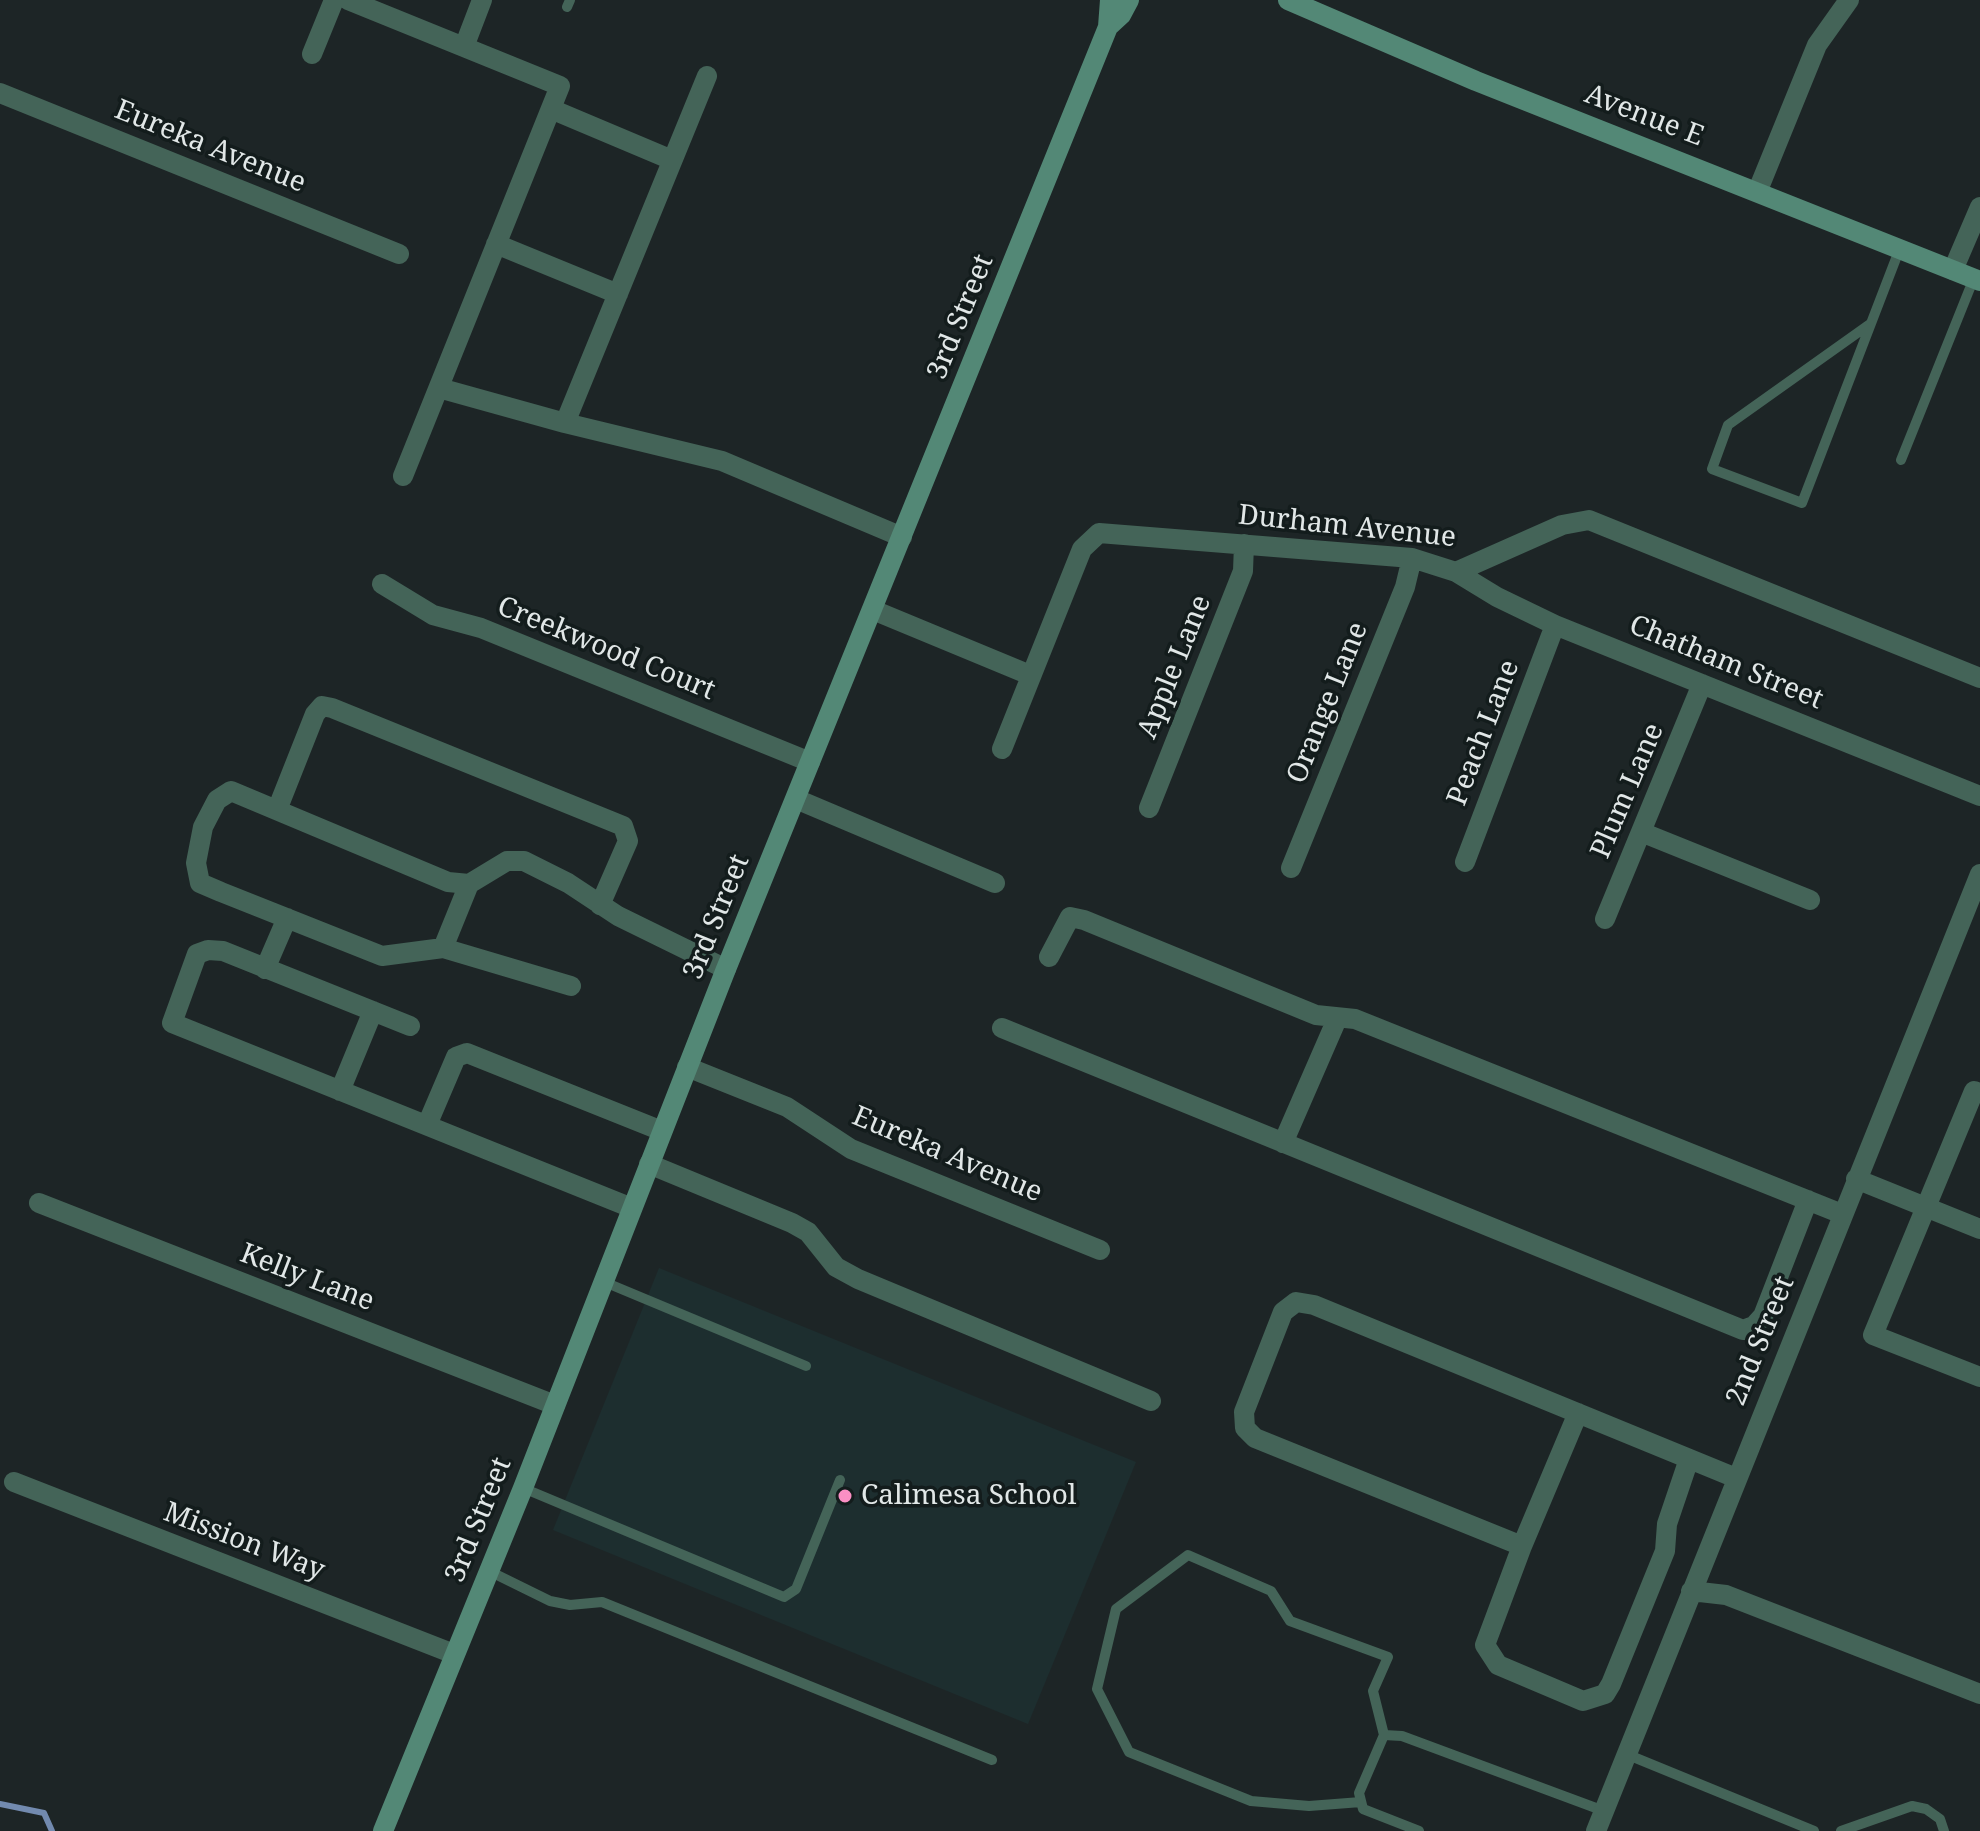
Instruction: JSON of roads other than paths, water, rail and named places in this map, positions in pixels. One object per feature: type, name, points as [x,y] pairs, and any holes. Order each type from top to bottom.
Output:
[{"type":"street","points":[[312,54],[334,0]]},
{"type":"street","points":[[348,0],[560,86],[403,476]]},
{"type":"street","points":[[464,47],[482,0]]},
{"type":"street","name":"3rd Street","points":[[383,1831],[523,1488],[726,969],[1108,27],[1110,0]]},
{"type":"street","name":"3rd Street","points":[[1108,27],[1121,15],[1129,0]]},
{"type":"street","name":"Avenue E","points":[[1288,0],[1476,81],[1977,279]]},
{"type":"street","points":[[1758,190],[1817,45],[1849,0]]},
{"type":"street","points":[[565,423],[707,76]]},
{"type":"street","name":"Eureka Avenue","points":[[0,93],[399,254]]},
{"type":"street","points":[[551,109],[672,160]]},
{"type":"street","points":[[1953,270],[1980,207]]},
{"type":"street","points":[[496,244],[618,294]]},
{"type":"street","points":[[439,388],[565,423],[722,461],[902,537]]},
{"type":"street","name":"Durham Avenue","points":[[1002,749],[1082,549],[1099,533],[1412,558],[1456,572],[1562,525],[1589,520],[1980,678]]},
{"type":"street","name":"Apple Lane","points":[[1149,808],[1243,571],[1244,544]]},
{"type":"street","name":"Orange Lane","points":[[1291,868],[1405,587],[1412,558]]},
{"type":"street","name":"Chatham Street","points":[[1456,572],[1497,597],[1555,625],[1980,796]]},
{"type":"street","name":"Creekwood Court","points":[[382,584],[433,615],[481,628],[810,762]]},
{"type":"street","points":[[873,610],[1030,675]]},
{"type":"street","name":"Peach Lane","points":[[1465,862],[1555,625]]},
{"type":"street","name":"Plum Lane","points":[[1605,919],[1702,684]]},
{"type":"street","points":[[277,810],[315,714],[322,706],[332,708],[623,826],[628,841],[600,905]]},
{"type":"street","points":[[571,986],[443,948],[382,956],[200,883],[196,863],[203,827],[217,800],[231,791],[448,882],[469,884],[507,861],[524,861],[568,883],[600,905],[726,969]]},
{"type":"street","points":[[796,799],[995,883]]},
{"type":"street","points":[[1641,832],[1810,900]]},
{"type":"street","name":"2nd Street","points":[[1596,1831],[1980,874]]},
{"type":"street","points":[[443,948],[469,884]]},
{"type":"street","points":[[1049,957],[1070,917],[1084,920],[1316,1015],[1355,1019],[1842,1214]]},
{"type":"street","points":[[265,969],[287,918]]},
{"type":"street","points":[[410,1026],[223,951],[208,950],[197,954],[172,1023],[632,1208]]},
{"type":"street","points":[[340,1091],[373,1011]]},
{"type":"street","points":[[1283,1143],[1337,1019]]},
{"type":"street","points":[[1002,1028],[1743,1330],[1754,1326],[1763,1316],[1808,1200]]},
{"type":"street","points":[[427,1125],[456,1057],[467,1053],[662,1131]]},
{"type":"street","name":"Eureka Avenue","points":[[687,1067],[787,1107],[851,1149],[1100,1250]]},
{"type":"street","points":[[1980,1093],[1974,1091],[1873,1335],[1980,1377]]},
{"type":"street","points":[[649,1164],[792,1223],[808,1232],[836,1267],[858,1279],[1151,1401]]},
{"type":"street","points":[[1856,1179],[1980,1229]]},
{"type":"street","name":"Kelly Lane","points":[[39,1203],[555,1405]]},
{"type":"street","points":[[1522,1546],[1255,1438],[1245,1428],[1244,1412],[1283,1312],[1296,1302],[1314,1305],[1736,1478]]},
{"type":"street","points":[[1578,1413],[1522,1546],[1485,1645],[1498,1665],[1583,1701],[1594,1700],[1611,1684],[1665,1551],[1667,1524],[1689,1459]]},
{"type":"street","name":"Mission Way","points":[[14,1482],[454,1654]]},
{"type":"street","points":[[1691,1591],[1726,1595],[1980,1694]]},
{"type":"lane","points":[[1870,324],[1728,425],[1712,469],[1802,503],[1900,248]]},
{"type":"lane","points":[[1901,460],[1977,279]]},
{"type":"lane","points":[[602,1281],[806,1366]]},
{"type":"lane","points":[[523,1488],[784,1597],[796,1589],[840,1480]]},
{"type":"lane","points":[[1361,1802],[1309,1806],[1251,1801],[1129,1752],[1097,1689],[1116,1609],[1188,1555],[1271,1591],[1290,1621],[1388,1657],[1373,1691],[1384,1735],[1359,1793],[1363,1809],[1419,1831]]},
{"type":"lane","points":[[489,1571],[550,1601],[570,1605],[602,1602],[992,1760]]},
{"type":"lane","points":[[1384,1735],[1402,1736],[1604,1811]]},
{"type":"lane","points":[[1626,1754],[1814,1831]]},
{"type":"lane","points":[[1841,1831],[1912,1806],[1926,1809],[1940,1819],[1944,1831]]},
{"type":"waterway","points":[[0,1804],[44,1813],[52,1831]]},
{"type":"place","name":"Calimesa School","points":[[845,1496]]}]
